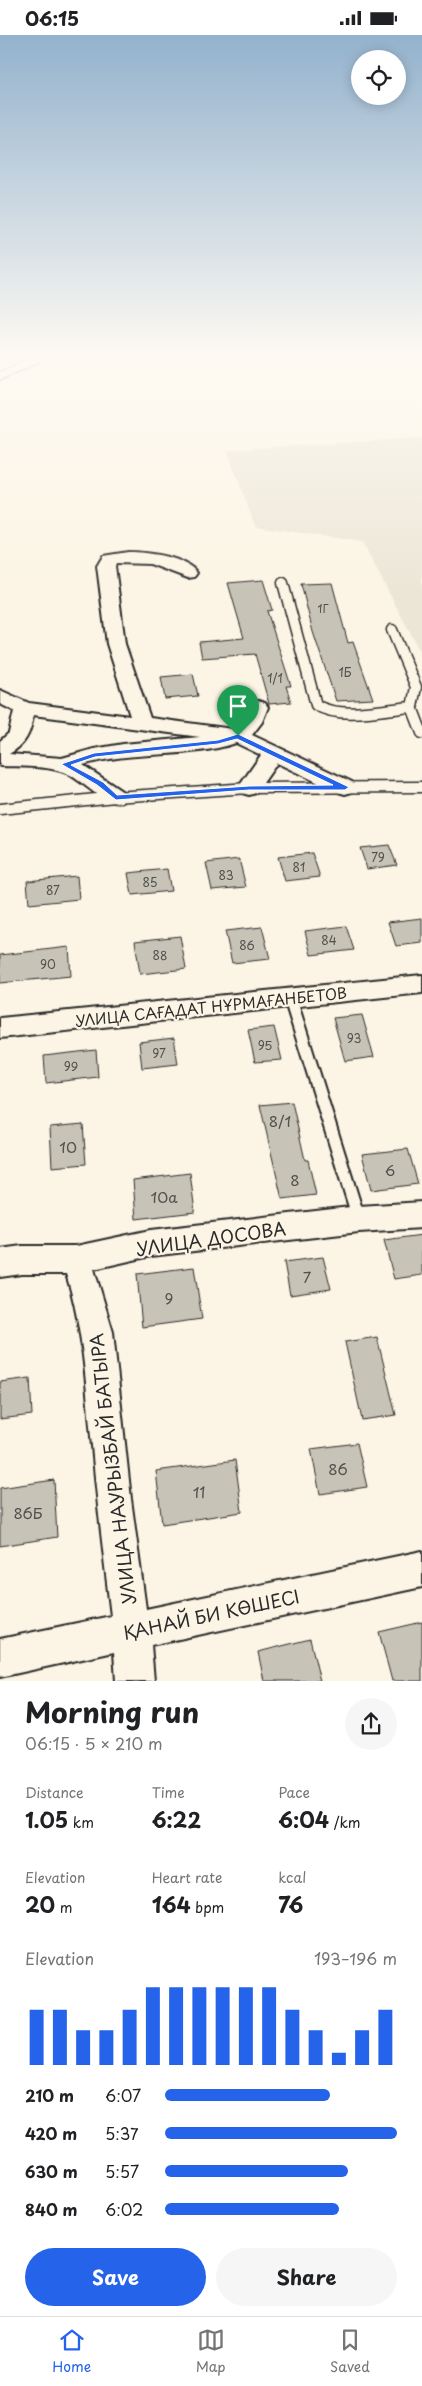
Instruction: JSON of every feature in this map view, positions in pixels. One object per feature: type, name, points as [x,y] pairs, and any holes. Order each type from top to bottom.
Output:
[{"type":"street","points":[[142,723],[116,644],[106,566],[109,560],[129,556],[180,568],[188,573]]},
{"type":"street","points":[[0,697],[24,708],[238,736],[272,755],[345,787]]},
{"type":"street","points":[[0,760],[57,763],[94,755],[218,742],[238,736],[251,724],[258,707]]},
{"type":"street","points":[[0,750],[16,740],[21,733],[24,708]]},
{"type":"street","points":[[21,733],[57,763],[100,784],[116,797]]},
{"type":"street","points":[[249,788],[272,755]]},
{"type":"street","name":"УЛИЦА САҒАДАТ НҰРМАҒАНБЕТОВ","points":[[0,1028],[422,984]]},
{"type":"street","name":"УЛИЦА ДОСОВА","points":[[0,1263],[22,1260],[76,1260],[151,1243],[359,1219],[422,1215]]},
{"type":"street","name":"УЛИЦА НАУРЫЗБАЙ БАТЫРА","points":[[76,1260],[89,1298],[97,1332],[135,1681]]},
{"type":"street","name":"ҚАНАЙ БИ КӨШЕСІ","points":[[0,1658],[422,1569]]},
{"type":"lane","points":[[283,583],[318,708],[342,712],[412,707]]},
{"type":"lane","points":[[392,630],[416,687],[412,707],[422,733]]},
{"type":"lane","points":[[0,809],[116,797],[249,788],[422,787]]},
{"type":"lane","points":[[290,998],[359,1219]]},
{"type":"shaded area","points":[[422,438],[422,655],[362,542],[255,526],[227,450]]},
{"type":"building","points":[[263,580],[272,610],[267,611],[291,686],[286,686],[291,702],[269,704],[255,654],[202,658],[199,642],[244,638],[228,583]]},
{"type":"building","points":[[332,583],[348,643],[353,642],[373,699],[336,701],[313,632],[301,584]]},
{"type":"building","points":[[193,674],[198,696],[165,699],[161,677]]},
{"type":"building","points":[[389,845],[397,865],[367,869],[360,848]]},
{"type":"building","points":[[312,853],[320,877],[285,881],[278,857]]},
{"type":"building","points":[[239,859],[246,887],[212,890],[206,863]]},
{"type":"building","points":[[167,869],[171,891],[132,895],[128,873]]},
{"type":"building","points":[[77,876],[79,899],[29,904],[27,881]]},
{"type":"building","points":[[422,918],[422,943],[396,946],[388,922]]},
{"type":"building","points":[[346,926],[354,950],[311,955],[305,931]]},
{"type":"building","points":[[262,927],[270,959],[232,963],[225,931]]},
{"type":"building","points":[[180,936],[186,969],[140,974],[135,941]]},
{"type":"building","points":[[69,947],[71,976],[0,983],[0,955]]},
{"type":"building","points":[[362,1015],[374,1057],[345,1061],[333,1018]]},
{"type":"building","points":[[274,1027],[282,1060],[255,1062],[248,1030]]},
{"type":"building","points":[[174,1038],[178,1064],[142,1068],[139,1042]]},
{"type":"building","points":[[96,1050],[98,1077],[46,1083],[44,1056]]},
{"type":"building","points":[[292,1102],[305,1160],[308,1160],[316,1195],[282,1199],[260,1105]]},
{"type":"building","points":[[83,1124],[86,1164],[52,1167],[50,1127]]},
{"type":"building","points":[[408,1149],[418,1184],[371,1190],[362,1154]]},
{"type":"building","points":[[190,1173],[195,1212],[136,1219],[133,1180]]},
{"type":"building","points":[[422,1235],[422,1275],[394,1279],[384,1240]]},
{"type":"building","points":[[323,1257],[331,1289],[290,1295],[284,1262]]},
{"type":"building","points":[[194,1267],[202,1319],[142,1327],[137,1274]]},
{"type":"building","points":[[377,1337],[396,1415],[362,1420],[345,1342]]},
{"type":"building","points":[[30,1378],[32,1415],[0,1419],[0,1382]]},
{"type":"building","points":[[357,1443],[367,1487],[320,1494],[311,1449]]},
{"type":"building","points":[[235,1460],[242,1512],[162,1524],[156,1471]]},
{"type":"building","points":[[54,1480],[57,1537],[0,1546],[0,1488]]},
{"type":"building","points":[[422,1622],[422,1681],[392,1681],[379,1632]]},
{"type":"building","points":[[310,1639],[320,1681],[264,1681],[258,1652]]},
{"type":"route","points":[[238,736],[272,755],[345,787],[249,788],[116,797],[80,771],[65,764],[94,755],[218,742],[238,736]]}]
